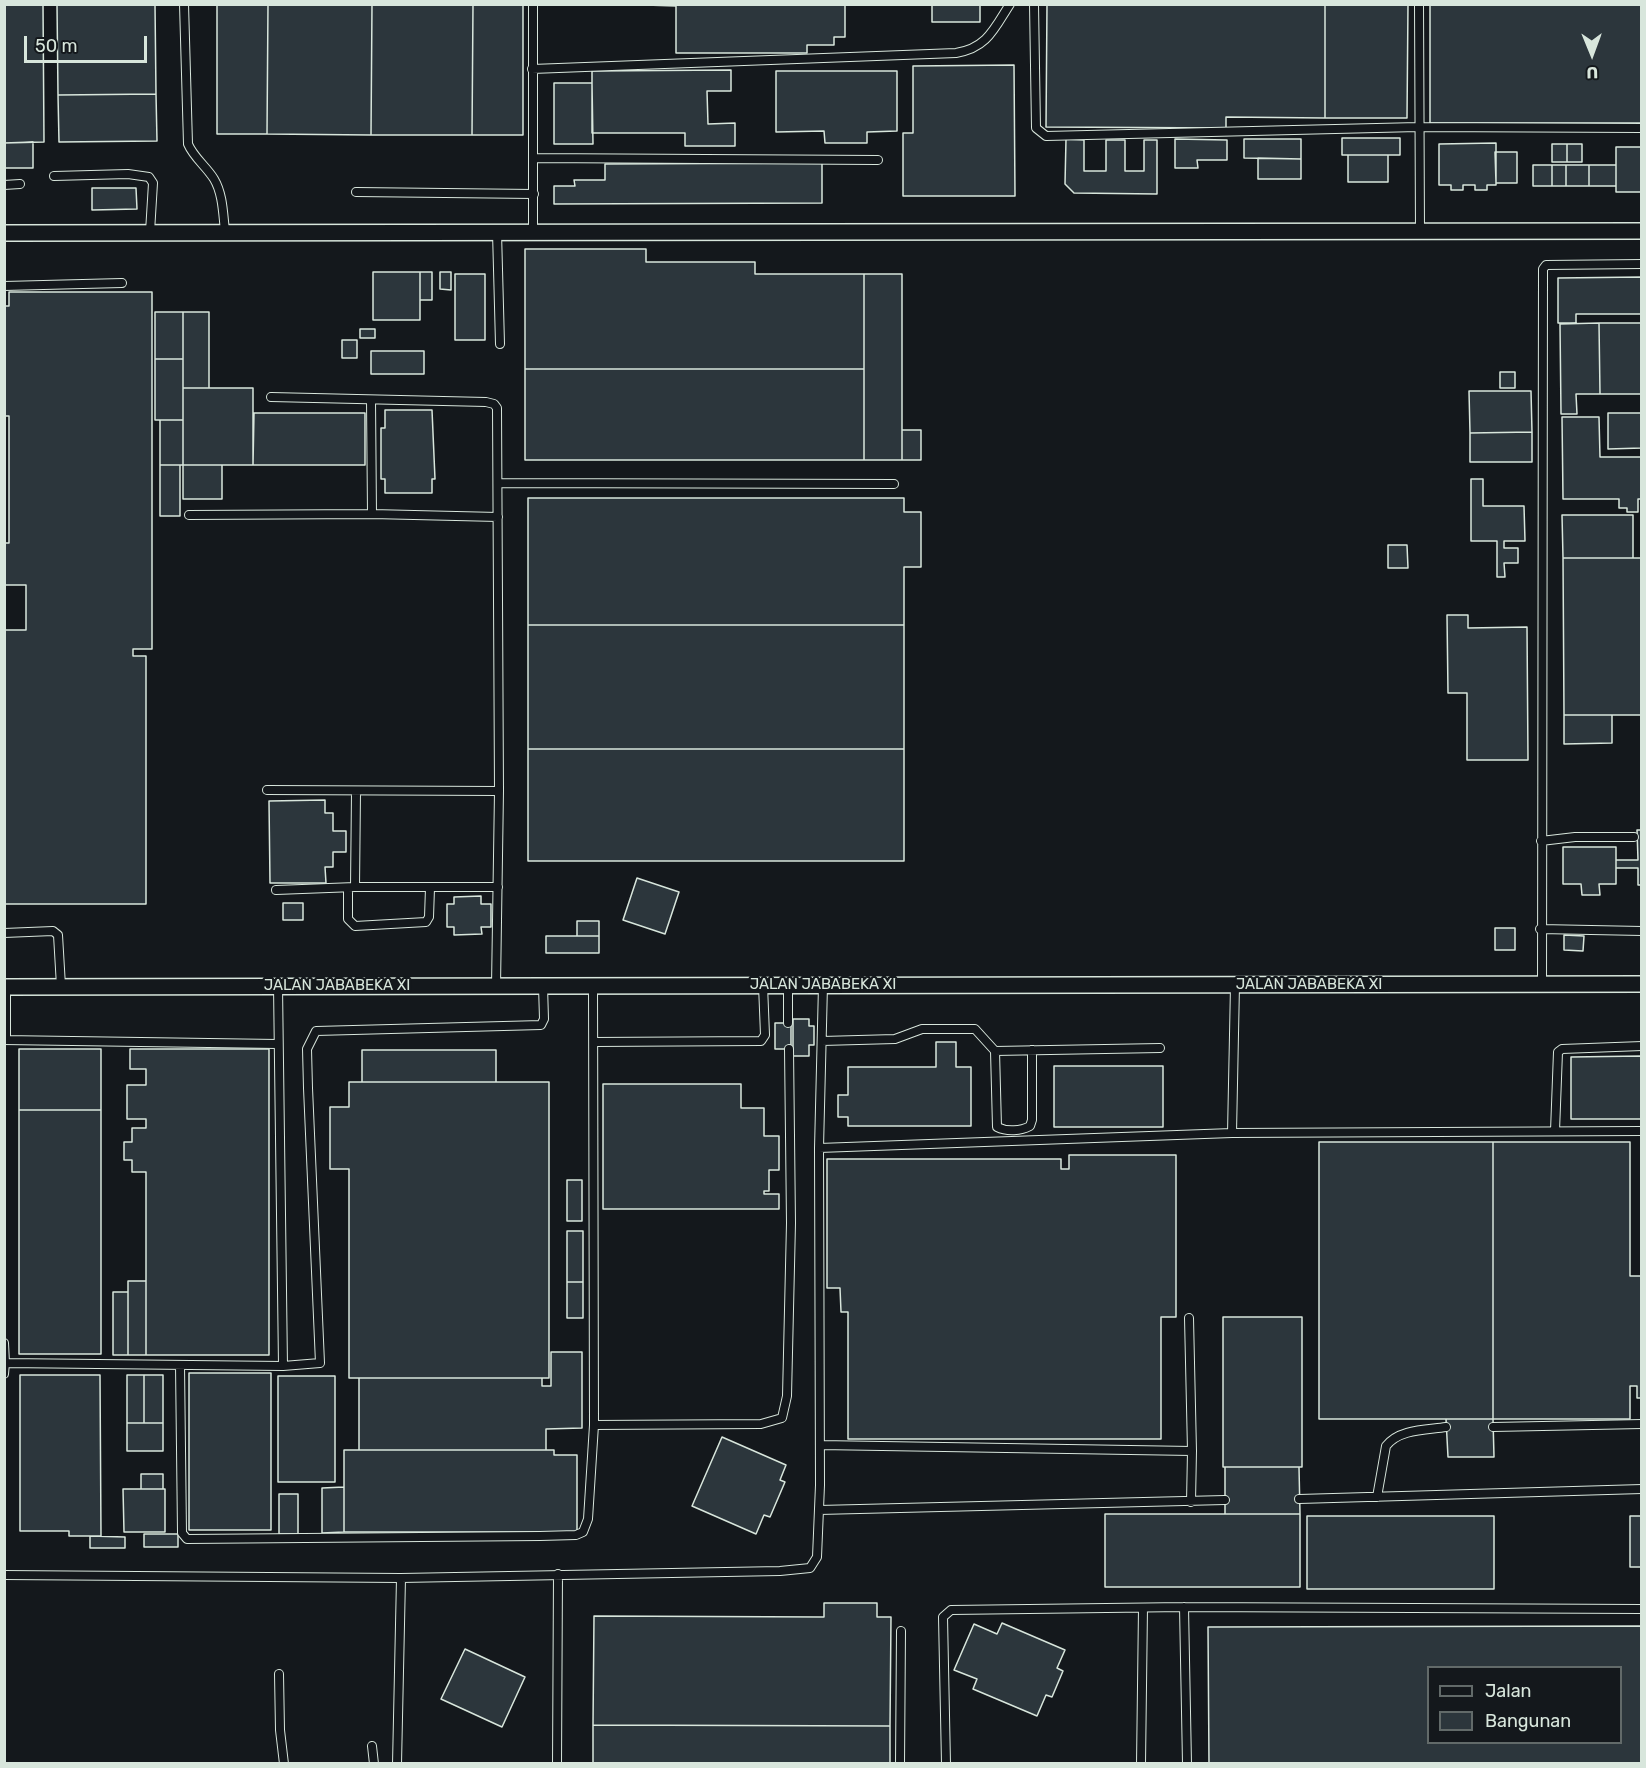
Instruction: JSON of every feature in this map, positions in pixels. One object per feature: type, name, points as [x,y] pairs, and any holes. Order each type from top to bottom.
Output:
[{"type":"street","points":[[4,233],[1641,231]]},
{"type":"street","name":"JALAN JABABEKA XI","points":[[5,987],[1641,984]]},
{"type":"lane","points":[[184,4],[188,144],[214,179],[219,191],[225,231]]},
{"type":"lane","points":[[533,4],[533,231]]},
{"type":"lane","points":[[532,69],[971,50],[986,40],[1010,4]]},
{"type":"lane","points":[[1034,4],[1036,128],[1042,135],[1418,127],[1641,128]]},
{"type":"lane","points":[[1419,4],[1420,231]]},
{"type":"lane","points":[[533,158],[878,160]]},
{"type":"lane","points":[[54,176],[149,177],[153,183],[150,232]]},
{"type":"lane","points":[[4,185],[20,184]]},
{"type":"lane","points":[[356,192],[534,194]]},
{"type":"lane","points":[[496,232],[500,344]]},
{"type":"lane","points":[[1542,984],[1540,929],[1543,269],[1546,265],[1641,264]]},
{"type":"lane","points":[[4,286],[122,283]]},
{"type":"lane","points":[[271,397],[494,404],[497,408],[499,791],[496,986]]},
{"type":"lane","points":[[371,400],[372,514]]},
{"type":"lane","points":[[498,483],[894,484]]},
{"type":"lane","points":[[189,516],[372,514],[498,517]]},
{"type":"lane","points":[[267,790],[499,791]]},
{"type":"lane","points":[[356,792],[352,887],[348,920],[355,926],[426,922],[429,917],[430,888]]},
{"type":"lane","points":[[1541,841],[1575,837],[1634,837]]},
{"type":"lane","points":[[276,890],[352,887],[498,887]]},
{"type":"lane","points":[[1540,929],[1641,932]]},
{"type":"lane","points":[[4,933],[53,931],[58,935],[61,986]]},
{"type":"lane","points":[[594,1042],[761,1041],[765,1035],[763,985]]},
{"type":"lane","points":[[788,985],[788,1023]]},
{"type":"lane","points":[[4,1575],[400,1578],[803,1571],[810,1568],[817,1557],[819,1510],[819,1148],[823,985]]},
{"type":"lane","points":[[1232,1133],[1234,985]]},
{"type":"lane","points":[[278,986],[283,1365]]},
{"type":"lane","points":[[5,1363],[318,1364],[321,1360],[307,1049],[316,1031],[541,1025],[544,1018],[543,986]]},
{"type":"lane","points":[[180,1365],[182,1533],[187,1539],[579,1535],[588,1519],[594,1425],[593,986]]},
{"type":"lane","points":[[5,987],[5,1039],[278,1044]]},
{"type":"lane","points":[[822,1041],[895,1039],[922,1029],[975,1029],[994,1051],[997,1127],[1010,1130],[1024,1129],[1030,1126],[1032,1120],[1032,1050]]},
{"type":"lane","points":[[1555,1131],[1558,1052],[1562,1049],[1641,1046]]},
{"type":"lane","points":[[994,1051],[1160,1048]]},
{"type":"lane","points":[[594,1425],[761,1424],[778,1421],[786,1412],[791,1223],[789,1049]]},
{"type":"lane","points":[[819,1148],[1232,1133],[1641,1131]]},
{"type":"lane","points":[[1189,1318],[1191,1502]]},
{"type":"lane","points":[[4,1343],[4,1374]]},
{"type":"lane","points":[[1493,1427],[1641,1425]]},
{"type":"lane","points":[[1377,1497],[1386,1446],[1391,1439],[1413,1431],[1446,1427]]},
{"type":"lane","points":[[820,1445],[1192,1451]]},
{"type":"lane","points":[[1299,1499],[1641,1489]]},
{"type":"lane","points":[[819,1510],[1225,1500]]},
{"type":"lane","points":[[557,1764],[558,1574]]},
{"type":"lane","points":[[397,1764],[400,1578]]},
{"type":"lane","points":[[1184,1607],[1187,1764]]},
{"type":"lane","points":[[946,1764],[943,1617],[951,1610],[1184,1607],[1641,1609]]},
{"type":"lane","points":[[1141,1764],[1143,1608]]},
{"type":"lane","points":[[900,1764],[901,1631]]},
{"type":"lane","points":[[279,1674],[280,1730],[284,1764]]},
{"type":"lane","points":[[372,1746],[374,1764]]},
{"type":"building","points":[[4,4],[43,4],[44,142],[4,143]]},
{"type":"building","points":[[57,4],[155,4],[156,94],[58,95]]},
{"type":"building","points":[[217,4],[268,4],[267,134],[217,134]]},
{"type":"building","points":[[268,4],[372,4],[371,135],[267,134]]},
{"type":"building","points":[[372,4],[473,4],[472,135],[371,135]]},
{"type":"building","points":[[473,4],[523,4],[523,135],[472,135]]},
{"type":"building","points":[[615,4],[845,4],[845,37],[834,37],[834,45],[807,45],[807,53],[676,53],[676,6]]},
{"type":"building","points":[[845,4],[980,4],[980,22],[932,22],[932,5]]},
{"type":"building","points":[[1047,4],[1325,4],[1325,118],[1226,117],[1226,128],[1046,127]]},
{"type":"building","points":[[1325,4],[1408,4],[1407,118],[1325,118]]},
{"type":"building","points":[[1430,4],[1642,4],[1642,123],[1430,123]]},
{"type":"building","points":[[1014,65],[1015,196],[903,196],[903,133],[913,133],[913,66]]},
{"type":"building","points":[[731,70],[731,91],[707,91],[708,124],[735,123],[735,146],[685,146],[685,133],[592,133],[592,71]]},
{"type":"building","points":[[776,71],[897,71],[897,131],[867,132],[867,143],[825,143],[824,131],[776,132]]},
{"type":"building","points":[[554,83],[592,83],[593,144],[554,144]]},
{"type":"building","points":[[156,94],[157,141],[59,142],[58,95]]},
{"type":"building","points":[[1342,138],[1400,138],[1400,155],[1342,155]]},
{"type":"building","points":[[1066,139],[1084,140],[1084,171],[1106,171],[1106,140],[1125,140],[1125,171],[1144,171],[1144,140],[1157,140],[1157,194],[1074,193],[1065,184]]},
{"type":"building","points":[[1175,139],[1227,140],[1227,160],[1197,160],[1198,168],[1175,168]]},
{"type":"building","points":[[1244,139],[1301,139],[1301,159],[1244,158]]},
{"type":"building","points":[[33,142],[33,168],[4,168],[4,143]]},
{"type":"building","points":[[1496,143],[1496,185],[1487,185],[1487,190],[1475,190],[1475,185],[1463,185],[1463,190],[1451,190],[1451,185],[1439,185],[1439,144]]},
{"type":"building","points":[[1552,144],[1567,144],[1567,162],[1552,162]]},
{"type":"building","points":[[1567,144],[1582,144],[1582,162],[1567,162]]},
{"type":"building","points":[[1616,147],[1642,147],[1642,192],[1616,192]]},
{"type":"building","points":[[1495,152],[1517,152],[1517,183],[1496,183]]},
{"type":"building","points":[[1348,155],[1388,155],[1388,182],[1348,182]]},
{"type":"building","points":[[1258,158],[1301,159],[1301,179],[1258,179]]},
{"type":"building","points":[[822,163],[822,203],[554,204],[554,186],[575,186],[574,180],[605,180],[605,164]]},
{"type":"building","points":[[1533,165],[1552,165],[1552,186],[1533,186]]},
{"type":"building","points":[[1552,165],[1566,165],[1566,186],[1552,186]]},
{"type":"building","points":[[1566,165],[1589,165],[1589,186],[1566,186]]},
{"type":"building","points":[[1589,165],[1616,165],[1616,186],[1589,186]]},
{"type":"building","points":[[92,188],[136,188],[137,209],[92,210]]},
{"type":"building","points":[[525,249],[646,249],[646,262],[755,262],[755,274],[864,274],[864,369],[525,369]]},
{"type":"building","points":[[373,272],[420,272],[420,320],[373,320]]},
{"type":"building","points":[[420,272],[432,272],[432,300],[420,300]]},
{"type":"building","points":[[440,272],[451,272],[451,290],[440,289]]},
{"type":"building","points":[[455,274],[485,274],[485,340],[455,340]]},
{"type":"building","points":[[864,274],[902,274],[902,460],[864,460]]},
{"type":"building","points":[[1642,277],[1642,314],[1576,314],[1576,323],[1558,323],[1558,278]]},
{"type":"building","points":[[9,292],[152,292],[152,649],[133,649],[133,656],[146,656],[146,904],[4,904],[4,630],[26,630],[26,585],[4,585],[4,543],[9,543],[9,416],[4,416],[4,306],[9,306]]},
{"type":"building","points":[[155,312],[183,312],[183,359],[155,359]]},
{"type":"building","points":[[183,312],[209,312],[209,388],[183,388]]},
{"type":"building","points":[[1599,323],[1600,394],[1576,394],[1577,414],[1561,414],[1560,324]]},
{"type":"building","points":[[1599,323],[1642,323],[1642,394],[1600,394]]},
{"type":"building","points":[[360,329],[375,329],[375,338],[360,338]]},
{"type":"building","points":[[342,340],[357,340],[357,358],[342,358]]},
{"type":"building","points":[[371,351],[424,351],[424,374],[371,374]]},
{"type":"building","points":[[155,359],[183,359],[183,420],[155,420]]},
{"type":"building","points":[[525,369],[864,369],[864,460],[525,460]]},
{"type":"building","points":[[1500,372],[1515,372],[1515,388],[1500,388]]},
{"type":"building","points":[[183,388],[253,388],[253,465],[183,465]]},
{"type":"building","points":[[1469,391],[1531,391],[1532,432],[1470,433]]},
{"type":"building","points":[[385,410],[432,410],[435,479],[432,479],[432,493],[385,493],[385,479],[381,479],[381,428],[385,428]]},
{"type":"building","points":[[254,413],[365,413],[365,465],[253,465]]},
{"type":"building","points":[[1608,413],[1642,413],[1642,448],[1608,449]]},
{"type":"building","points":[[1562,417],[1599,417],[1600,457],[1642,457],[1642,499],[1638,499],[1638,512],[1627,512],[1627,508],[1619,508],[1619,499],[1563,499]]},
{"type":"building","points":[[160,420],[183,420],[183,465],[160,465]]},
{"type":"building","points":[[902,430],[921,430],[921,460],[902,460]]},
{"type":"building","points":[[1532,432],[1532,462],[1470,462],[1470,433]]},
{"type":"building","points":[[160,465],[180,465],[180,516],[160,516]]},
{"type":"building","points":[[183,465],[222,465],[222,499],[183,499]]},
{"type":"building","points":[[1471,479],[1483,479],[1483,506],[1524,506],[1525,541],[1504,541],[1504,548],[1518,548],[1518,563],[1504,563],[1505,577],[1497,577],[1497,541],[1471,541]]},
{"type":"building","points":[[528,498],[904,498],[904,512],[921,512],[921,567],[904,567],[904,625],[528,625]]},
{"type":"building","points":[[1562,515],[1633,515],[1633,558],[1563,558]]},
{"type":"building","points":[[1388,545],[1407,545],[1408,568],[1388,568]]},
{"type":"building","points":[[1563,558],[1642,558],[1642,715],[1564,715]]},
{"type":"building","points":[[1447,615],[1468,615],[1468,628],[1527,627],[1528,760],[1467,760],[1467,693],[1448,693]]},
{"type":"building","points":[[528,625],[904,625],[904,749],[528,749]]},
{"type":"building","points":[[1564,715],[1612,715],[1612,743],[1564,744]]},
{"type":"building","points":[[528,749],[904,749],[904,861],[528,861]]},
{"type":"building","points":[[325,800],[325,813],[333,813],[333,831],[346,831],[346,852],[333,852],[333,867],[325,867],[326,883],[270,883],[269,801]]},
{"type":"building","points":[[1637,830],[1642,830],[1642,885],[1638,885],[1638,868],[1616,868],[1616,860],[1638,860]]},
{"type":"building","points":[[1563,847],[1616,847],[1616,884],[1599,884],[1600,895],[1582,895],[1581,884],[1563,884]]},
{"type":"building","points":[[637,878],[679,892],[665,934],[623,920]]},
{"type":"building","points":[[481,896],[481,904],[491,904],[491,927],[481,927],[482,934],[454,935],[454,927],[447,927],[447,904],[454,904],[454,897]]},
{"type":"building","points":[[283,903],[303,903],[303,920],[283,920]]},
{"type":"building","points":[[577,921],[599,921],[599,936],[577,936]]},
{"type":"building","points":[[1495,928],[1515,928],[1515,950],[1495,950]]},
{"type":"building","points":[[1564,935],[1584,936],[1583,951],[1564,950]]},
{"type":"building","points":[[546,936],[599,936],[599,953],[546,953]]},
{"type":"building","points":[[793,1019],[809,1019],[809,1026],[814,1026],[814,1045],[809,1045],[809,1056],[793,1056]]},
{"type":"building","points":[[775,1023],[791,1023],[791,1049],[775,1049]]},
{"type":"building","points":[[936,1042],[956,1042],[956,1067],[971,1067],[971,1126],[848,1126],[848,1117],[838,1117],[838,1095],[848,1095],[848,1067],[936,1067]]},
{"type":"building","points":[[19,1049],[101,1049],[101,1110],[19,1110]]},
{"type":"building","points":[[130,1049],[269,1049],[269,1355],[146,1355],[146,1172],[132,1172],[132,1160],[124,1160],[124,1142],[132,1142],[132,1128],[146,1128],[146,1119],[127,1119],[127,1085],[146,1085],[146,1069],[130,1069]]},
{"type":"building","points":[[362,1050],[496,1050],[496,1082],[362,1082]]},
{"type":"building","points":[[1642,1056],[1642,1119],[1571,1119],[1571,1057]]},
{"type":"building","points":[[1054,1066],[1163,1066],[1163,1127],[1054,1127]]},
{"type":"building","points":[[349,1082],[549,1082],[549,1378],[349,1378],[349,1169],[330,1169],[330,1107],[349,1107]]},
{"type":"building","points":[[603,1084],[741,1084],[741,1108],[764,1108],[764,1136],[779,1136],[779,1170],[769,1170],[769,1191],[764,1191],[764,1194],[779,1194],[779,1209],[603,1209]]},
{"type":"building","points":[[19,1110],[101,1110],[101,1354],[19,1354]]},
{"type":"building","points":[[1319,1142],[1493,1142],[1493,1419],[1319,1419]]},
{"type":"building","points":[[1493,1142],[1630,1142],[1630,1276],[1642,1276],[1642,1398],[1637,1398],[1637,1386],[1630,1386],[1630,1419],[1493,1419]]},
{"type":"building","points":[[1069,1155],[1176,1155],[1176,1317],[1161,1317],[1161,1439],[848,1439],[848,1312],[841,1312],[840,1288],[827,1288],[827,1159],[1061,1159],[1061,1169],[1069,1169]]},
{"type":"building","points":[[567,1180],[582,1180],[582,1221],[567,1221]]},
{"type":"building","points":[[567,1231],[583,1231],[583,1282],[567,1282]]},
{"type":"building","points":[[128,1281],[146,1281],[146,1355],[128,1355]]},
{"type":"building","points":[[567,1282],[583,1282],[583,1318],[567,1318]]},
{"type":"building","points":[[113,1292],[128,1292],[128,1355],[113,1355]]},
{"type":"building","points":[[1223,1317],[1302,1317],[1302,1467],[1223,1467]]},
{"type":"building","points":[[551,1352],[582,1352],[582,1428],[546,1429],[546,1450],[359,1450],[359,1378],[542,1378],[542,1386],[551,1386]]},
{"type":"building","points":[[189,1373],[271,1373],[271,1530],[189,1530]]},
{"type":"building","points":[[20,1375],[100,1375],[101,1536],[69,1536],[69,1531],[20,1531]]},
{"type":"building","points":[[127,1375],[144,1375],[144,1423],[127,1423]]},
{"type":"building","points":[[144,1375],[163,1375],[163,1423],[144,1423]]},
{"type":"building","points":[[278,1376],[335,1376],[335,1482],[278,1482]]},
{"type":"building","points":[[1446,1419],[1493,1419],[1494,1457],[1448,1457]]},
{"type":"building","points":[[127,1423],[163,1423],[163,1451],[127,1451]]},
{"type":"building","points":[[722,1437],[786,1465],[780,1480],[785,1482],[770,1517],[764,1515],[756,1534],[692,1506]]},
{"type":"building","points":[[344,1450],[554,1450],[554,1455],[577,1455],[577,1532],[344,1532]]},
{"type":"building","points":[[1225,1467],[1299,1467],[1300,1514],[1225,1514]]},
{"type":"building","points":[[141,1474],[163,1474],[163,1489],[141,1489]]},
{"type":"building","points":[[344,1487],[344,1532],[322,1533],[322,1488]]},
{"type":"building","points":[[123,1489],[165,1489],[165,1532],[124,1532]]},
{"type":"building","points":[[279,1494],[298,1494],[298,1534],[279,1534]]},
{"type":"building","points":[[1105,1514],[1300,1514],[1300,1587],[1105,1587]]},
{"type":"building","points":[[1307,1516],[1494,1516],[1494,1589],[1307,1589]]},
{"type":"building","points":[[1630,1516],[1642,1516],[1642,1567],[1630,1567]]},
{"type":"building","points":[[144,1534],[178,1534],[178,1547],[144,1547]]},
{"type":"building","points":[[90,1536],[125,1537],[125,1548],[90,1548]]},
{"type":"building","points":[[824,1603],[877,1603],[877,1617],[891,1617],[890,1726],[593,1725],[594,1616],[824,1617]]},
{"type":"building","points":[[1002,1623],[1065,1650],[1057,1668],[1063,1671],[1052,1697],[1046,1695],[1037,1716],[973,1689],[977,1679],[954,1670],[974,1624],[997,1634]]},
{"type":"building","points":[[1642,1626],[1642,1764],[1209,1764],[1208,1627]]},
{"type":"building","points":[[465,1649],[525,1677],[502,1727],[441,1699]]},
{"type":"building","points":[[593,1725],[890,1726],[890,1764],[593,1764]]}]
